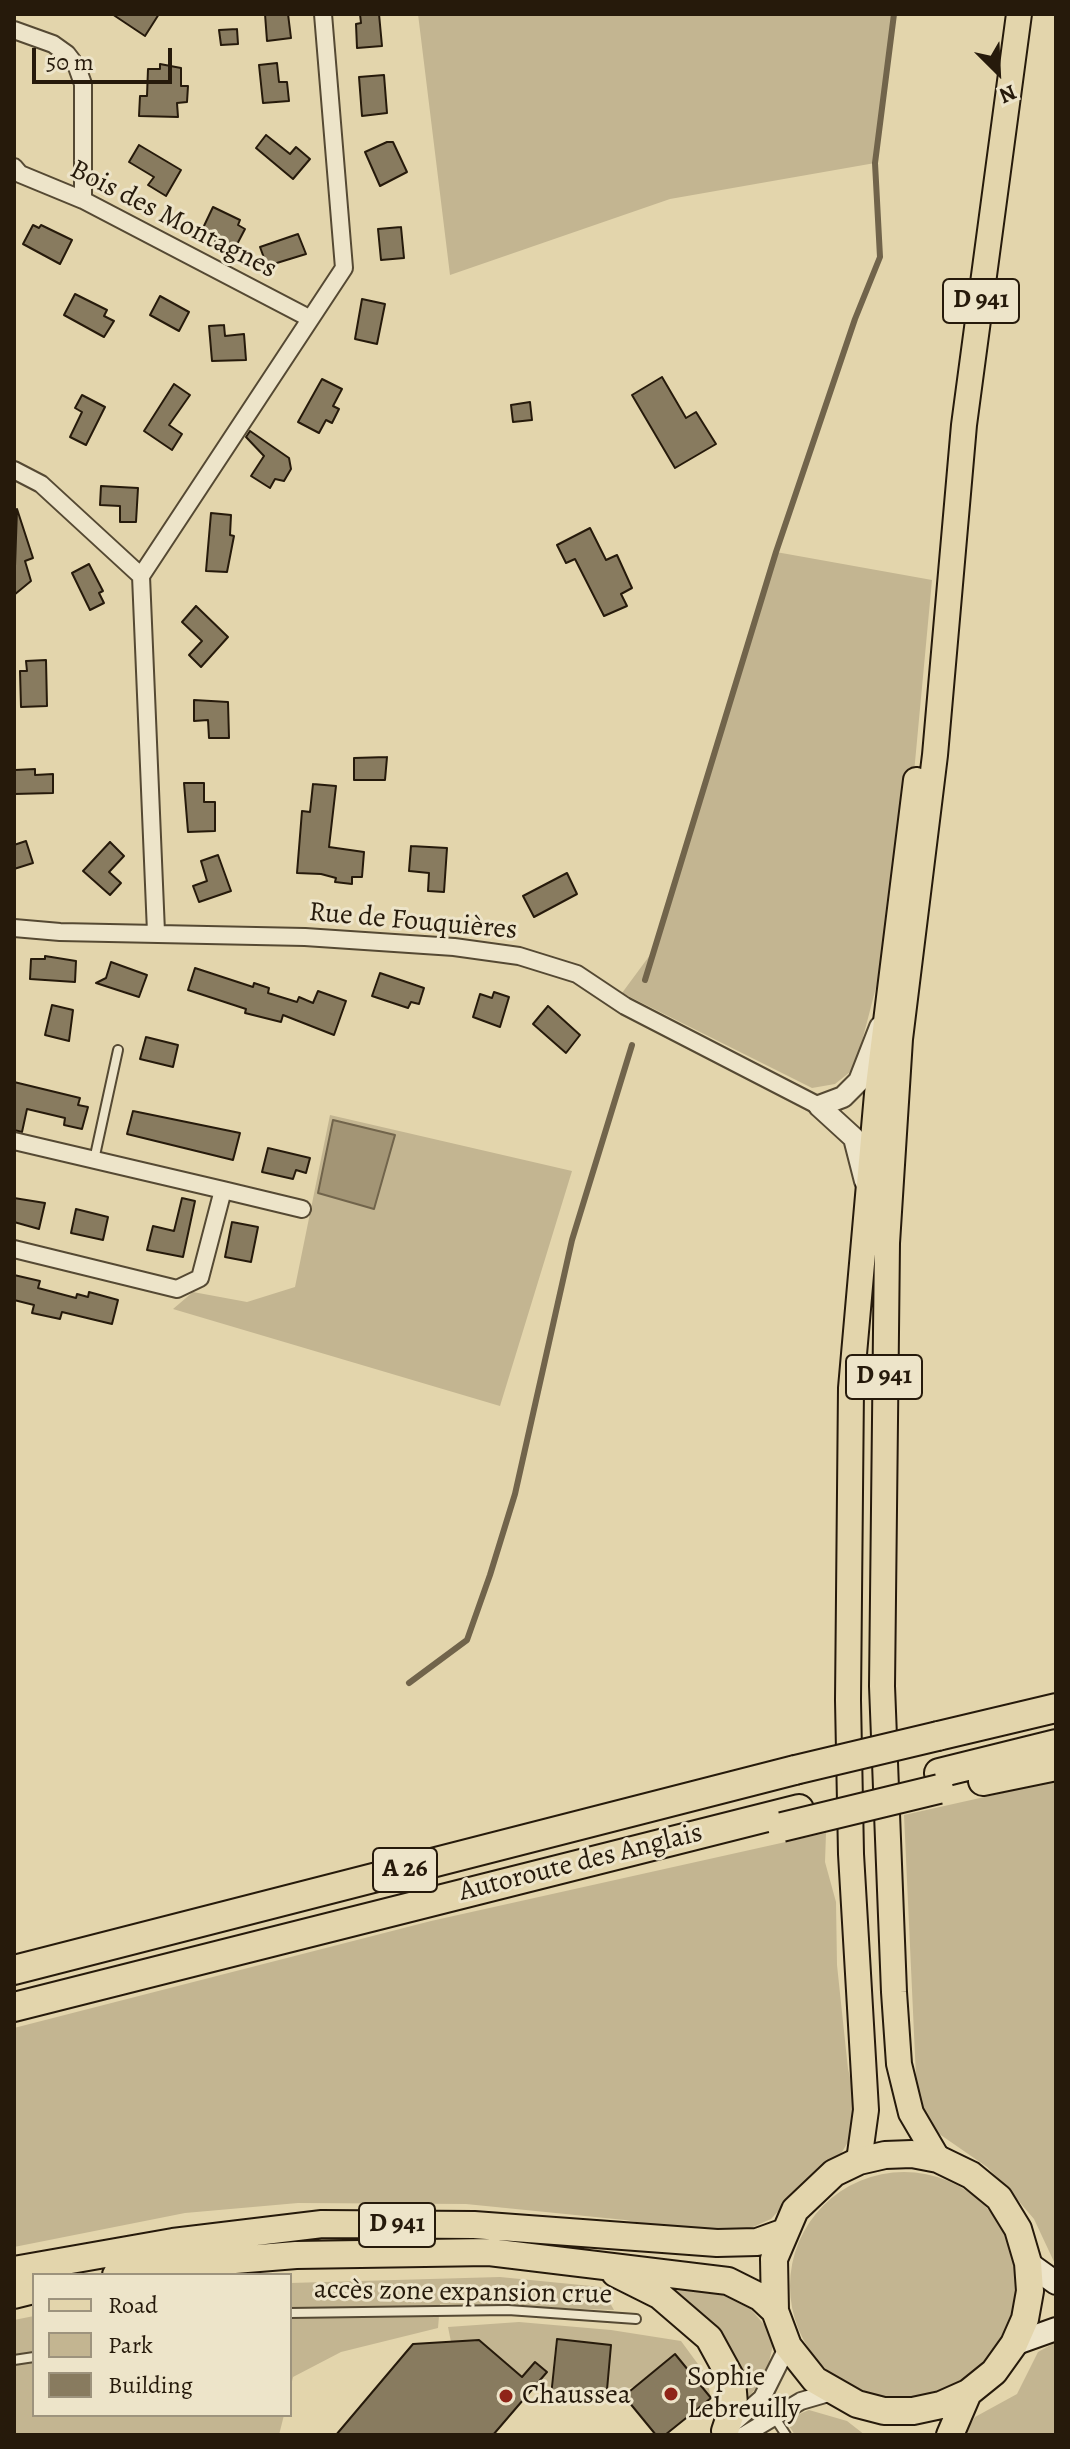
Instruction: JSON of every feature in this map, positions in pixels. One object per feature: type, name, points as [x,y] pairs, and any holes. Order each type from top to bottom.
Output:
[{"type":"highway","name":"Autoroute des Anglais","points":[[14,1970],[795,1770],[1056,1708]]},
{"type":"highway","name":"Autoroute des Anglais","points":[[14,2007],[754,1820],[790,1818],[939,1781],[1056,1744]]},
{"type":"highway","points":[[939,1781],[1056,1766]]},
{"type":"highway","points":[[912,2154],[938,2159],[971,2175],[999,2198],[1018,2229],[1028,2263],[1030,2291],[1025,2319],[1014,2344],[994,2372],[968,2393],[927,2408],[884,2411],[857,2404],[815,2380],[788,2346],[775,2311],[772,2285],[782,2233],[812,2189],[834,2173],[859,2161],[912,2154]]},
{"type":"highway","name":"D 941","points":[[14,2270],[173,2242],[322,2224],[474,2225],[717,2243],[757,2242],[782,2233]]},
{"type":"highway","name":"D 941","points":[[128,2273],[188,2263],[379,2251],[489,2252],[728,2281],[760,2297],[775,2311]]},
{"type":"highway","points":[[598,2264],[659,2295],[709,2338],[732,2380],[734,2404],[730,2434]]},
{"type":"highway","points":[[950,2435],[968,2393]]},
{"type":"highway","points":[[884,2411],[895,2435]]},
{"type":"main road","name":"D 941","points":[[938,2159],[911,2113],[899,2064],[882,1686],[882,1461],[887,1243],[900,1039],[935,755],[947,588],[964,425],[1019,14]]},
{"type":"main road","name":"D 941","points":[[859,2161],[866,2110],[851,1854],[848,1685],[851,1388],[887,1009],[919,758],[947,588]]},
{"type":"main road","points":[[1028,2263],[1056,2283]]},
{"type":"main road","points":[[1014,2344],[1056,2329]]},
{"type":"street","points":[[156,932],[141,576],[344,268],[323,14]]},
{"type":"street","points":[[14,30],[53,44],[67,54],[77,67],[83,84],[83,200]]},
{"type":"street","name":"Bois des Montagnes","points":[[14,167],[20,174],[83,200],[309,318]]},
{"type":"street","points":[[14,470],[41,484],[141,576]]},
{"type":"street","name":"Rue de Fouquières","points":[[14,928],[60,932],[305,937],[454,947],[519,956],[577,974],[625,1006],[819,1106]]},
{"type":"street","points":[[868,1202],[854,1138],[819,1106],[843,1097],[859,1081],[887,1009]]},
{"type":"street","points":[[14,1141],[302,1209]]},
{"type":"street","points":[[14,1249],[177,1289],[200,1278],[223,1190]]},
{"type":"street","points":[[730,2434],[762,2398],[788,2346]]},
{"type":"street","points":[[730,2434],[801,2401],[832,2392]]},
{"type":"lane","points":[[94,1160],[118,1050]]},
{"type":"lane","name":"accès zone expansion crue","points":[[292,2313],[508,2310],[636,2319]]},
{"type":"lane","points":[[773,2415],[786,2435]]},
{"type":"green space","points":[[418,14],[894,14],[875,163],[670,199],[450,275]]},
{"type":"green space","points":[[776,552],[932,580],[904,880],[855,1068],[835,1084],[812,1088],[622,993],[653,951]]},
{"type":"green space","points":[[330,1115],[572,1171],[500,1406],[173,1309],[193,1292],[247,1302],[295,1287]]},
{"type":"green space","points":[[1056,1781],[1056,2266],[1034,2219],[987,2167],[935,2131],[917,2099],[904,1815]]},
{"type":"green space","points":[[826,1833],[825,1862],[836,1902],[837,1965],[848,2069],[858,2109],[851,2137],[836,2162],[812,2175],[771,2219],[744,2231],[705,2234],[625,2220],[466,2204],[298,2203],[185,2213],[14,2247],[14,2028],[431,1921]]},
{"type":"green space","points":[[904,2172],[948,2180],[985,2205],[1010,2242],[1018,2286],[1010,2330],[985,2367],[948,2392],[904,2400],[860,2392],[823,2367],[798,2330],[790,2286],[798,2242],[823,2205],[860,2180]]},
{"type":"green space","points":[[500,2277],[601,2287],[614,2310],[440,2304],[438,2328],[341,2352],[293,2377],[292,2381],[292,2283]]},
{"type":"green space","points":[[662,2282],[703,2286],[740,2297],[769,2330],[773,2345],[766,2375],[742,2406]]},
{"type":"green space","points":[[32,2316],[32,2417],[284,2417],[279,2435],[14,2435],[14,2320]]},
{"type":"green space","points":[[519,2322],[611,2330],[681,2341],[706,2375],[711,2398],[675,2354],[634,2387],[606,2393],[611,2345],[556,2339],[551,2387],[528,2382],[451,2342],[448,2327]]},
{"type":"green space","points":[[1056,2342],[1056,2435],[964,2435],[975,2417],[1017,2394],[1038,2352]]},
{"type":"green space","points":[[809,2410],[847,2421],[865,2435],[795,2435],[785,2420]]},
{"type":"shaded area","points":[[333,1120],[395,1135],[374,1209],[318,1193]]},
{"type":"building","points":[[112,14],[159,14],[145,36]]},
{"type":"building","points":[[265,14],[288,14],[291,38],[267,41]]},
{"type":"building","points":[[360,14],[379,14],[382,46],[357,48],[356,24],[361,23]]},
{"type":"building","points":[[237,29],[238,44],[221,45],[219,30]]},
{"type":"building","points":[[277,63],[279,82],[287,82],[289,101],[263,103],[259,65]]},
{"type":"building","points":[[160,64],[181,68],[181,86],[188,86],[187,102],[177,103],[178,117],[139,116],[140,96],[147,96],[148,69],[160,69]]},
{"type":"building","points":[[384,75],[387,113],[362,116],[359,77]]},
{"type":"building","points":[[266,135],[290,154],[296,147],[310,159],[293,179],[256,148]]},
{"type":"building","points":[[393,142],[407,172],[380,186],[365,152]]},
{"type":"building","points":[[139,145],[181,170],[166,196],[148,185],[154,177],[129,162]]},
{"type":"building","points":[[213,207],[240,220],[238,225],[245,229],[233,252],[215,242],[218,236],[203,228]]},
{"type":"building","points":[[33,225],[39,228],[41,225],[72,240],[60,264],[23,244]]},
{"type":"building","points":[[401,227],[404,258],[381,260],[378,229]]},
{"type":"building","points":[[298,234],[306,254],[267,266],[260,247]]},
{"type":"building","points":[[75,294],[107,310],[104,316],[114,321],[104,337],[64,315]]},
{"type":"building","points":[[160,296],[189,312],[179,331],[150,315]]},
{"type":"building","points":[[362,299],[385,304],[377,344],[355,339]]},
{"type":"building","points":[[224,325],[225,336],[244,334],[246,360],[212,361],[209,326]]},
{"type":"building","points":[[662,377],[686,418],[696,412],[716,444],[675,468],[632,395]]},
{"type":"building","points":[[322,379],[342,389],[333,406],[339,409],[332,423],[326,420],[319,433],[298,422]]},
{"type":"building","points":[[174,384],[190,395],[169,425],[182,434],[172,450],[144,431]]},
{"type":"building","points":[[82,395],[105,407],[86,445],[70,437],[82,412],[75,408]]},
{"type":"building","points":[[530,402],[532,420],[513,422],[511,405]]},
{"type":"building","points":[[250,431],[289,458],[291,469],[284,481],[275,479],[270,488],[251,476],[264,456],[246,437]]},
{"type":"building","points":[[101,486],[138,488],[136,522],[120,522],[120,506],[100,505]]},
{"type":"building","points":[[17,509],[33,558],[25,561],[31,581],[14,595]]},
{"type":"building","points":[[211,513],[231,515],[230,535],[234,536],[227,572],[206,571]]},
{"type":"building","points":[[590,528],[606,560],[617,555],[632,588],[621,594],[627,606],[604,616],[575,559],[566,563],[557,545]]},
{"type":"building","points":[[89,564],[103,591],[99,593],[104,603],[90,610],[72,573]]},
{"type":"building","points":[[196,606],[228,637],[201,667],[189,655],[202,641],[182,622]]},
{"type":"building","points":[[46,660],[47,706],[21,707],[20,671],[27,671],[26,661]]},
{"type":"building","points":[[194,700],[228,702],[229,738],[209,738],[208,720],[194,721]]},
{"type":"building","points":[[387,757],[385,780],[354,780],[354,758]]},
{"type":"building","points":[[35,769],[35,775],[53,774],[53,793],[14,794],[15,770]]},
{"type":"building","points":[[184,783],[204,783],[204,802],[215,802],[215,831],[188,832]]},
{"type":"building","points":[[313,784],[336,786],[329,847],[364,852],[362,877],[352,877],[352,884],[335,882],[336,878],[321,874],[297,873],[302,811],[310,812]]},
{"type":"building","points":[[26,841],[33,863],[14,869],[14,845]]},
{"type":"building","points":[[110,842],[124,856],[109,872],[121,883],[110,895],[83,871]]},
{"type":"building","points":[[411,846],[447,848],[444,892],[428,891],[429,873],[409,871]]},
{"type":"building","points":[[218,855],[231,891],[199,902],[193,886],[207,881],[201,861]]},
{"type":"building","points":[[567,873],[577,894],[534,917],[523,896]]},
{"type":"building","points":[[45,956],[76,961],[75,982],[30,979],[31,959],[45,959]]},
{"type":"building","points":[[111,962],[147,975],[139,997],[96,983],[106,978]]},
{"type":"building","points":[[195,968],[253,987],[254,983],[269,988],[268,993],[297,1002],[299,997],[313,1003],[318,991],[346,1001],[334,1035],[283,1015],[281,1022],[245,1013],[246,1009],[188,990]]},
{"type":"building","points":[[380,973],[424,988],[419,1004],[411,1002],[408,1008],[372,996]]},
{"type":"building","points":[[494,992],[509,997],[500,1027],[473,1017],[480,994],[492,998]]},
{"type":"building","points":[[52,1005],[73,1010],[69,1041],[45,1035]]},
{"type":"building","points":[[548,1006],[580,1035],[566,1053],[533,1024]]},
{"type":"building","points":[[146,1037],[178,1045],[173,1067],[140,1059]]},
{"type":"building","points":[[14,1082],[80,1098],[78,1105],[88,1107],[82,1129],[64,1125],[65,1118],[27,1109],[22,1132],[14,1130]]},
{"type":"building","points":[[133,1111],[240,1133],[233,1160],[127,1134]]},
{"type":"building","points":[[268,1148],[310,1158],[306,1173],[296,1170],[293,1179],[262,1172]]},
{"type":"building","points":[[14,1198],[45,1203],[39,1229],[14,1222]]},
{"type":"building","points":[[182,1198],[195,1201],[183,1257],[147,1250],[153,1226],[174,1231]]},
{"type":"building","points":[[76,1209],[108,1217],[103,1240],[71,1233]]},
{"type":"building","points":[[232,1222],[258,1227],[251,1262],[225,1257]]},
{"type":"building","points":[[14,1275],[40,1281],[38,1288],[76,1298],[77,1294],[88,1297],[89,1292],[118,1300],[112,1324],[62,1312],[60,1319],[32,1313],[34,1305],[14,1300]]},
{"type":"building","points":[[557,2339],[611,2345],[606,2401],[551,2396]]},
{"type":"building","points":[[479,2340],[522,2377],[535,2362],[547,2372],[493,2435],[336,2435],[413,2344]]},
{"type":"building","name":"Sophie Lebreuilly","points":[[675,2354],[711,2398],[665,2435],[656,2435],[624,2396]]},
{"type":"waterway","points":[[645,980],[776,552],[855,319],[880,257],[875,163],[894,14]]},
{"type":"waterway","points":[[409,1683],[467,1640],[490,1575],[515,1494],[572,1240],[632,1045]]},
{"type":"place","name":"Sophie Lebreuilly","points":[[671,2394]]},
{"type":"place","name":"Chaussea","points":[[506,2396]]}]
